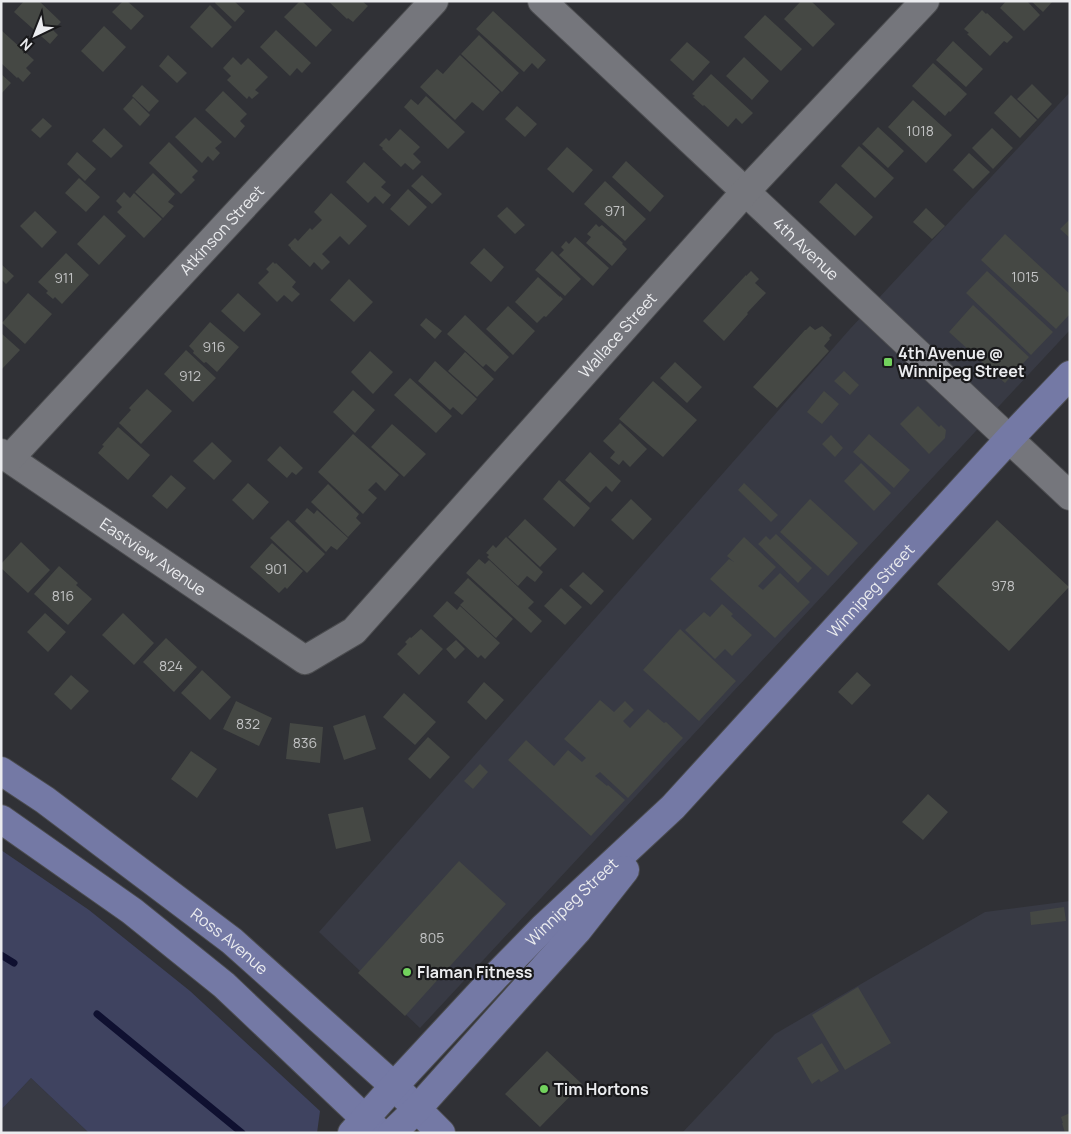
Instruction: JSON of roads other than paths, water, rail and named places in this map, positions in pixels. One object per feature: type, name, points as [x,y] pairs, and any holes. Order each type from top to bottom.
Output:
[{"type":"main road","name":"Winnipeg Street","points":[[366,1128],[394,1086],[496,976],[543,928],[673,807],[1070,374]]},
{"type":"main road","name":"Ross Avenue","points":[[1,771],[45,800],[232,941],[394,1086],[441,1133]]},
{"type":"main road","name":"Winnipeg Street","points":[[392,1133],[417,1109],[577,932],[673,807]]},
{"type":"main road","points":[[1,819],[132,911],[224,985],[366,1128]]},
{"type":"street","name":"Atkinson Street","points":[[6,455],[434,1]]},
{"type":"street","name":"4th Avenue","points":[[542,1],[1070,496]]},
{"type":"street","name":"Wallace Street","points":[[305,660],[354,631],[745,192],[925,1]]},
{"type":"street","name":"Eastview Avenue","points":[[6,455],[305,660]]},
{"type":"waterway","points":[[1,955],[14,963]]},
{"type":"waterway","points":[[97,1014],[242,1133]]},
{"type":"place","name":"4th Avenue @ Winnipeg Street","points":[[888,362]]},
{"type":"place","name":"Flaman Fitness","points":[[407,972]]},
{"type":"place","name":"Tim Hortons","points":[[544,1089]]}]
